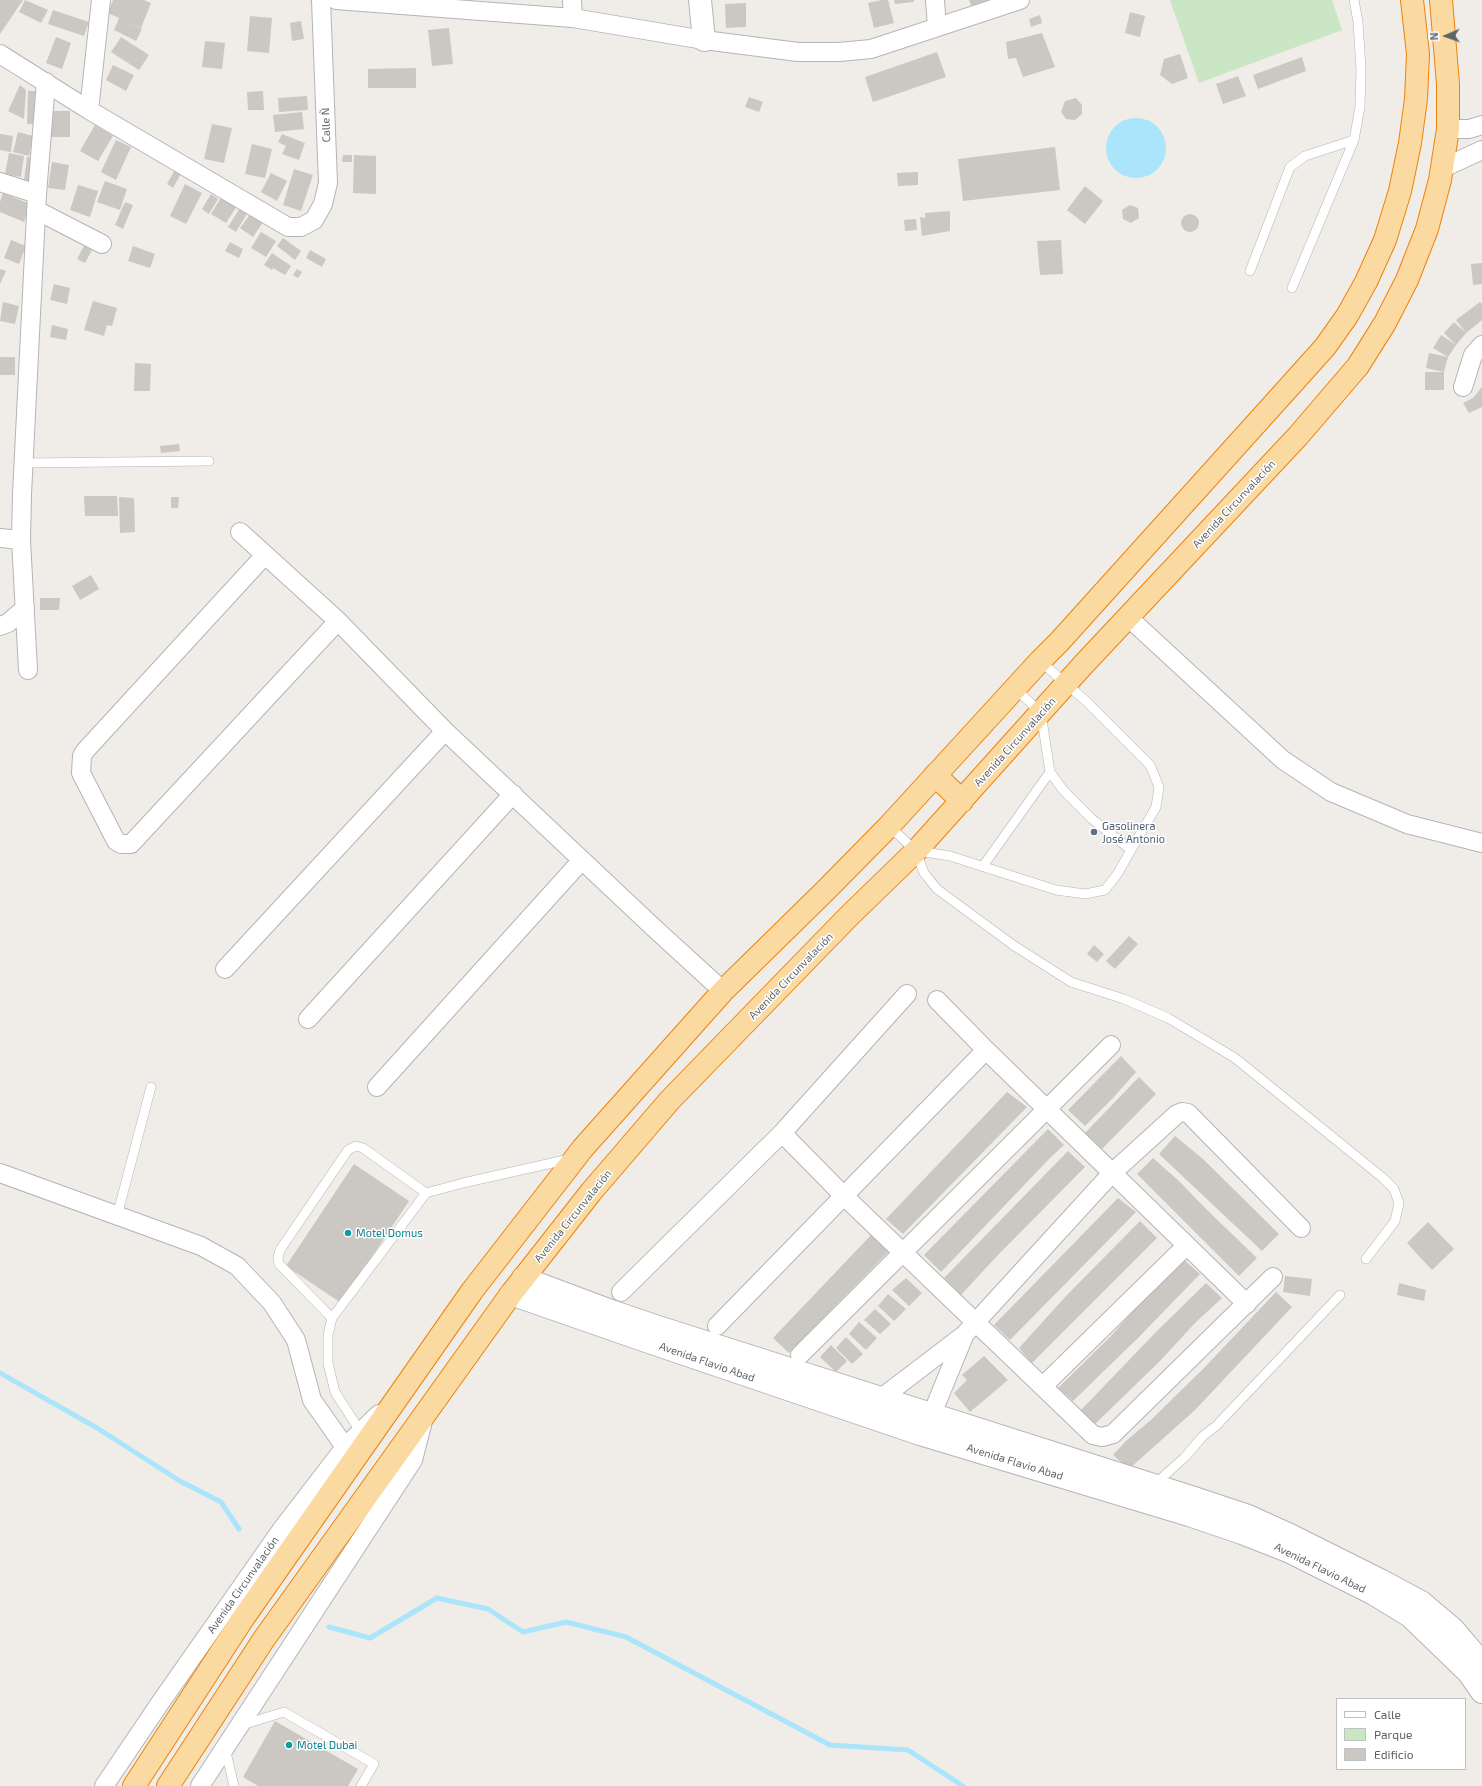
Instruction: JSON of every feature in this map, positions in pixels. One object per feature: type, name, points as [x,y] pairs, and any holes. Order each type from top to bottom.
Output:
[{"type":"highway","name":"Avenida Circunvalación","points":[[134,1786],[244,1617],[398,1398],[494,1262],[583,1148],[723,991],[889,826],[1060,641],[1324,347],[1347,316],[1366,282],[1385,240],[1400,191],[1410,143],[1416,98],[1418,54],[1412,0]]},
{"type":"highway","name":"Avenida Circunvalación","points":[[168,1786],[264,1639],[517,1286],[591,1192],[670,1100],[849,916],[916,851],[1083,665],[1298,436],[1358,366],[1385,324],[1407,280],[1428,229],[1448,129],[1448,84],[1441,0]]},
{"type":"highway","points":[[1060,641],[1083,665]]},
{"type":"highway","points":[[935,775],[962,801]]},
{"type":"highway","points":[[826,890],[849,916]]},
{"type":"street","points":[[0,54],[89,110],[101,0]]},
{"type":"street","name":"Calle Ñ","points":[[89,110],[288,227],[301,227],[314,220],[323,204],[328,183],[321,0]]},
{"type":"street","points":[[336,0],[573,9],[704,40],[798,52],[839,52],[872,49],[1020,0]]},
{"type":"street","points":[[700,0],[704,40]]},
{"type":"street","points":[[934,0],[937,27]]},
{"type":"street","points":[[28,670],[21,540],[36,202],[46,82]]},
{"type":"street","points":[[1448,129],[1469,128],[1482,125]]},
{"type":"street","points":[[1441,169],[1482,150]]},
{"type":"street","points":[[0,182],[36,202],[102,244]]},
{"type":"street","points":[[1462,387],[1473,355],[1482,345]]},
{"type":"street","points":[[240,532],[338,620],[445,731],[723,991]]},
{"type":"street","points":[[0,538],[21,540]]},
{"type":"street","points":[[265,555],[85,750],[81,761],[81,773],[116,841],[121,844],[131,844],[338,620]]},
{"type":"street","points":[[0,626],[8,623],[25,608]]},
{"type":"street","points":[[1128,617],[1283,760],[1331,792],[1407,824],[1482,843]]},
{"type":"street","points":[[225,969],[445,731]]},
{"type":"street","points":[[308,1019],[513,794]]},
{"type":"street","points":[[377,1087],[582,860]]},
{"type":"street","points":[[621,1292],[782,1134],[907,994]]},
{"type":"street","points":[[937,1000],[986,1050],[1247,1304]]},
{"type":"street","points":[[800,1355],[1111,1045]]},
{"type":"street","points":[[717,1326],[986,1050]]},
{"type":"street","points":[[920,1434],[932,1414],[964,1336],[975,1321],[1112,1173],[1176,1114],[1182,1112],[1188,1113],[1301,1228]]},
{"type":"street","points":[[782,1134],[844,1196],[1093,1435],[1102,1437],[1113,1434],[1273,1277]]},
{"type":"street","points":[[0,1173],[202,1246],[237,1266],[272,1303],[296,1340],[312,1400],[345,1447]]},
{"type":"street","points":[[1043,1386],[1186,1246]]},
{"type":"street","name":"Avenida Flavio Abad","points":[[517,1286],[649,1342],[876,1408],[932,1414],[1248,1516],[1292,1536],[1421,1602],[1454,1630],[1482,1662]]},
{"type":"street","points":[[876,1408],[964,1336]]},
{"type":"street","name":"Avenida Circunvalación","points":[[104,1786],[160,1703],[282,1529],[345,1447],[398,1398]]},
{"type":"street","name":"Avenida Flavio Abad","points":[[876,1408],[920,1434],[1144,1500],[1242,1533],[1288,1551],[1374,1594],[1410,1616],[1468,1672],[1482,1692]]},
{"type":"street","name":"Avenida Circunvalación","points":[[200,1786],[413,1460],[425,1413]]},
{"type":"lane","points":[[1292,288],[1354,140],[1360,107],[1361,69],[1358,22],[1354,0]]},
{"type":"lane","points":[[1250,271],[1290,167],[1305,156],[1354,140]]},
{"type":"lane","points":[[24,463],[209,461]]},
{"type":"lane","points":[[916,851],[950,856],[1056,890],[1091,894],[1105,890],[1118,873],[1156,807],[1159,787],[1150,765],[1040,661]]},
{"type":"lane","points":[[1015,688],[1041,713],[1050,772],[1063,790],[1092,819],[1131,850]]},
{"type":"lane","points":[[983,866],[1050,772]]},
{"type":"lane","points":[[889,826],[916,851],[924,873],[937,889],[1013,945],[1071,982],[1124,999],[1168,1018],[1235,1058],[1383,1178],[1394,1189],[1399,1203],[1395,1222],[1366,1259]]},
{"type":"lane","points":[[117,1216],[151,1087]]},
{"type":"lane","points":[[332,1318],[279,1264],[278,1257],[280,1250],[348,1150],[356,1146],[363,1148],[426,1193]]},
{"type":"lane","points":[[360,1432],[335,1392],[328,1363],[328,1335],[332,1318],[426,1193],[565,1160],[583,1148]]},
{"type":"lane","points":[[1154,1485],[1185,1457],[1203,1436],[1216,1426],[1340,1295]]},
{"type":"lane","points":[[239,1726],[284,1712],[374,1764],[361,1786]]},
{"type":"lane","points":[[225,1748],[234,1786]]},
{"type":"green space","points":[[1170,0],[1332,0],[1342,30],[1199,83]]},
{"type":"water","points":[[1136,118],[1153,123],[1161,131],[1166,148],[1161,165],[1153,173],[1136,178],[1119,173],[1111,165],[1106,148],[1111,131],[1119,123]]},
{"type":"building","points":[[23,0],[0,34],[0,1]]},
{"type":"building","points":[[25,0],[48,10],[41,23],[19,12]]},
{"type":"building","points":[[113,0],[144,0],[151,3],[141,28],[129,23],[142,29],[136,41],[114,30],[119,18],[108,13]]},
{"type":"building","points":[[888,0],[894,23],[874,28],[868,3]]},
{"type":"building","points":[[894,0],[914,0],[914,2],[895,4]]},
{"type":"building","points":[[969,0],[991,0],[972,8]]},
{"type":"building","points":[[746,3],[746,27],[726,28],[725,4]]},
{"type":"building","points":[[53,10],[89,22],[84,36],[48,24]]},
{"type":"building","points":[[1130,12],[1145,16],[1140,37],[1125,33]]},
{"type":"building","points":[[1040,15],[1042,23],[1031,27],[1029,19]]},
{"type":"building","points":[[250,16],[272,18],[269,53],[247,51]]},
{"type":"building","points":[[301,21],[304,39],[292,41],[290,23]]},
{"type":"building","points":[[449,28],[453,64],[432,66],[428,30]]},
{"type":"building","points":[[1042,33],[1055,67],[1023,77],[1016,58],[1008,59],[1006,42]]},
{"type":"building","points":[[56,37],[71,43],[62,69],[46,63]]},
{"type":"building","points":[[121,37],[149,55],[139,70],[111,52]]},
{"type":"building","points":[[205,41],[225,43],[222,69],[202,67]]},
{"type":"building","points":[[937,52],[946,77],[873,102],[865,77]]},
{"type":"building","points":[[1180,54],[1188,78],[1172,84],[1160,75],[1164,59]]},
{"type":"building","points":[[1302,57],[1306,71],[1258,89],[1253,75]]},
{"type":"building","points":[[113,65],[134,75],[126,91],[106,80]]},
{"type":"building","points":[[416,68],[416,88],[368,88],[368,69]]},
{"type":"building","points":[[1238,76],[1246,96],[1223,104],[1216,84]]},
{"type":"building","points":[[20,85],[26,90],[24,119],[8,111]]},
{"type":"building","points":[[28,91],[39,91],[38,124],[27,124]]},
{"type":"building","points":[[263,91],[264,110],[248,110],[247,92]]},
{"type":"building","points":[[307,96],[308,110],[279,112],[278,98]]},
{"type":"building","points":[[749,97],[763,102],[759,112],[745,107]]},
{"type":"building","points":[[1076,98],[1082,105],[1082,114],[1075,120],[1066,119],[1061,112],[1065,101]]},
{"type":"building","points":[[50,111],[70,111],[70,137],[50,137]]},
{"type":"building","points":[[302,112],[304,129],[275,132],[273,115]]},
{"type":"building","points":[[212,124],[232,128],[224,163],[204,159]]},
{"type":"building","points":[[95,125],[113,136],[98,161],[80,151]]},
{"type":"building","points":[[18,132],[33,136],[29,156],[13,152]]},
{"type":"building","points":[[0,134],[13,136],[11,152],[0,150]]},
{"type":"building","points":[[282,134],[305,143],[299,160],[282,154],[286,146],[278,142]]},
{"type":"building","points":[[116,140],[131,147],[116,180],[101,172]]},
{"type":"building","points":[[252,144],[272,149],[265,178],[245,174]]},
{"type":"building","points":[[1055,147],[1060,190],[963,201],[958,159]]},
{"type":"building","points":[[9,153],[24,156],[21,177],[5,174]]},
{"type":"building","points":[[343,155],[352,155],[352,162],[342,162]]},
{"type":"building","points":[[354,155],[376,156],[376,194],[353,193]]},
{"type":"building","points":[[27,157],[36,158],[34,181],[24,180]]},
{"type":"building","points":[[52,162],[69,165],[65,190],[48,188]]},
{"type":"building","points":[[177,166],[183,170],[173,188],[167,184]]},
{"type":"building","points":[[294,169],[313,175],[301,211],[283,205]]},
{"type":"building","points":[[918,172],[918,185],[898,186],[897,173]]},
{"type":"building","points":[[271,173],[287,181],[277,201],[261,192]]},
{"type":"building","points":[[105,181],[127,189],[120,210],[97,202]]},
{"type":"building","points":[[185,184],[202,193],[186,224],[170,216]]},
{"type":"building","points":[[78,185],[98,191],[90,217],[70,210]]},
{"type":"building","points":[[1085,186],[1103,201],[1085,224],[1067,210]]},
{"type":"building","points":[[3,193],[30,204],[24,222],[0,212],[0,202]]},
{"type":"building","points":[[211,194],[218,199],[209,214],[202,209]]},
{"type":"building","points":[[222,196],[237,206],[226,223],[211,214]]},
{"type":"building","points":[[125,202],[133,205],[123,229],[115,225]]},
{"type":"building","points":[[1130,205],[1138,208],[1139,218],[1131,223],[1123,219],[1122,210]]},
{"type":"building","points":[[240,208],[248,212],[236,232],[228,227]]},
{"type":"building","points":[[950,211],[950,231],[922,236],[920,217],[925,218],[925,213]]},
{"type":"building","points":[[251,213],[263,222],[253,237],[240,228]]},
{"type":"building","points":[[1186,214],[1194,214],[1199,219],[1197,230],[1194,232],[1186,232],[1181,227],[1181,219]]},
{"type":"building","points":[[916,219],[917,230],[905,231],[904,220]]},
{"type":"building","points":[[261,232],[276,241],[266,257],[251,248]]},
{"type":"building","points":[[283,238],[301,251],[295,260],[277,246]]},
{"type":"building","points":[[11,240],[26,246],[19,264],[4,258]]},
{"type":"building","points":[[1061,240],[1063,274],[1040,275],[1037,241]]},
{"type":"building","points":[[230,242],[243,249],[239,258],[225,251]]},
{"type":"building","points":[[84,246],[92,250],[85,263],[77,259]]},
{"type":"building","points":[[133,246],[155,254],[150,268],[128,261]]},
{"type":"building","points":[[310,250],[326,259],[322,267],[306,258]]},
{"type":"building","points":[[272,253],[291,266],[285,275],[264,265]]},
{"type":"building","points":[[1482,263],[1482,284],[1473,285],[1471,264]]},
{"type":"building","points":[[0,269],[6,271],[0,284]]},
{"type":"building","points":[[297,269],[302,272],[298,278],[293,275]]},
{"type":"building","points":[[54,284],[70,288],[67,304],[50,300]]},
{"type":"building","points":[[93,301],[117,308],[112,326],[107,325],[104,336],[84,330]]},
{"type":"building","points":[[3,302],[19,306],[15,324],[0,321]]},
{"type":"building","points":[[1480,302],[1482,304],[1482,320],[1466,333],[1456,320]]},
{"type":"building","points":[[1454,322],[1466,333],[1456,345],[1444,333]]},
{"type":"building","points":[[52,325],[68,329],[66,340],[50,337]]},
{"type":"building","points":[[1441,335],[1456,345],[1448,357],[1433,348]]},
{"type":"building","points":[[1429,353],[1448,357],[1444,372],[1426,368]]},
{"type":"building","points":[[0,357],[15,357],[15,375],[0,375]]},
{"type":"building","points":[[135,363],[151,364],[150,391],[134,391]]},
{"type":"building","points":[[1425,372],[1444,372],[1444,390],[1425,390]]},
{"type":"building","points":[[1482,387],[1482,407],[1469,413],[1463,403],[1473,398]]},
{"type":"building","points":[[179,444],[180,451],[161,453],[160,446]]},
{"type":"building","points":[[84,496],[117,496],[118,516],[85,516]]},
{"type":"building","points":[[119,497],[134,498],[135,532],[120,533]]},
{"type":"building","points":[[171,497],[179,497],[178,508],[171,508]]},
{"type":"building","points":[[91,575],[99,589],[80,600],[72,586]]},
{"type":"building","points":[[40,598],[60,598],[59,610],[40,610]]},
{"type":"building","points":[[1129,936],[1138,944],[1115,969],[1106,961]]},
{"type":"building","points":[[1094,945],[1104,954],[1097,962],[1087,954]]},
{"type":"building","points":[[1121,1056],[1136,1072],[1085,1126],[1068,1110]]},
{"type":"building","points":[[1139,1077],[1156,1094],[1102,1149],[1085,1133]]},
{"type":"building","points":[[1007,1092],[1027,1107],[903,1234],[886,1219]]},
{"type":"building","points":[[1048,1129],[1064,1145],[941,1272],[924,1255]]},
{"type":"building","points":[[1175,1136],[1203,1159],[1279,1234],[1262,1251],[1159,1154]]},
{"type":"building","points":[[1068,1151],[1085,1167],[996,1257],[961,1295],[944,1278]]},
{"type":"building","points":[[1153,1158],[1180,1182],[1257,1258],[1239,1276],[1137,1174]]},
{"type":"building","name":"Motel Domus","points":[[354,1164],[409,1201],[341,1303],[286,1266]]},
{"type":"building","points":[[1118,1198],[1136,1212],[1010,1340],[994,1325]]},
{"type":"building","points":[[1140,1221],[1157,1238],[1032,1363],[1019,1348],[1066,1296]]},
{"type":"building","points":[[1428,1222],[1454,1249],[1432,1270],[1407,1243]]},
{"type":"building","points":[[872,1234],[890,1250],[789,1353],[773,1338]]},
{"type":"building","points":[[1183,1259],[1200,1274],[1138,1338],[1073,1401],[1058,1388],[1110,1337]]},
{"type":"building","points":[[1285,1276],[1312,1279],[1310,1296],[1283,1292]]},
{"type":"building","points":[[906,1278],[922,1293],[909,1306],[892,1290]]},
{"type":"building","points":[[1206,1283],[1222,1298],[1196,1322],[1160,1361],[1094,1425],[1081,1410],[1156,1332]]},
{"type":"building","points":[[1399,1283],[1426,1290],[1424,1301],[1397,1295]]},
{"type":"building","points":[[1276,1292],[1292,1307],[1195,1410],[1129,1469],[1113,1455],[1204,1368]]},
{"type":"building","points":[[888,1294],[906,1309],[894,1321],[878,1306]]},
{"type":"building","points":[[875,1309],[891,1324],[880,1334],[864,1320]]},
{"type":"building","points":[[859,1322],[877,1338],[866,1350],[849,1334]]},
{"type":"building","points":[[846,1337],[863,1354],[852,1364],[836,1348]]},
{"type":"building","points":[[831,1345],[847,1361],[836,1372],[820,1357]]},
{"type":"building","points":[[984,1356],[1008,1380],[970,1412],[954,1393],[967,1380],[962,1375]]},
{"type":"building","name":"Motel Dubai","points":[[275,1721],[358,1769],[348,1786],[258,1786],[243,1777]]},
{"type":"waterway","points":[[0,1373],[97,1428],[180,1481],[221,1502],[239,1529]]},
{"type":"waterway","points":[[329,1627],[370,1638],[437,1598],[488,1609],[523,1632],[566,1622],[626,1637],[830,1745],[908,1750],[963,1786]]},
{"type":"place","name":"Gasolinera José Antonio","points":[[1094,832]]},
{"type":"place","name":"Motel Domus","points":[[348,1233]]},
{"type":"place","name":"Motel Dubai","points":[[289,1745]]}]
